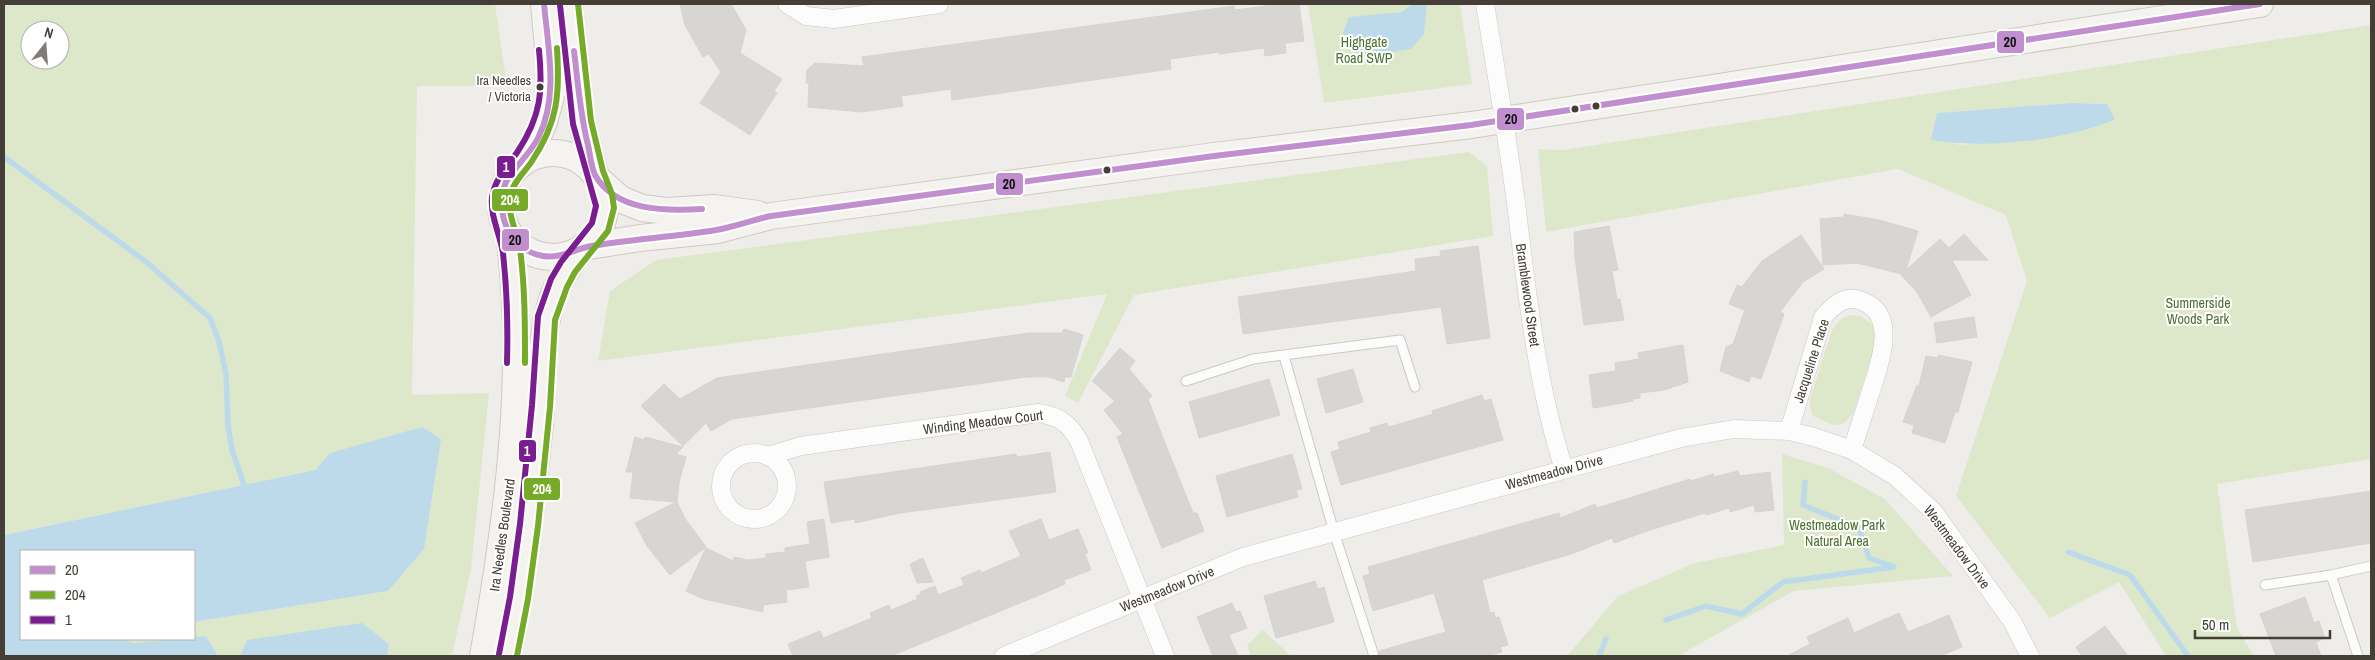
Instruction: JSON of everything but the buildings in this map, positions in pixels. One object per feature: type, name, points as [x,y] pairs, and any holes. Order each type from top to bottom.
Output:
[{"type":"main road","points":[[544,4],[552,93],[537,139],[509,177],[501,199],[502,217],[509,233],[524,248],[540,255],[560,256],[583,247],[640,238],[718,230],[771,216],[1503,119],[2260,4]]},
{"type":"main road","points":[[569,4],[582,123],[604,196],[604,217],[594,237],[583,247]]},
{"type":"main road","points":[[520,164],[540,154],[557,153],[577,159],[620,199],[642,208],[667,211],[714,208],[771,216]]},
{"type":"main road","name":"Ira Needles Boulevard","points":[[483,656],[496,581],[510,476],[516,396],[517,313],[509,233]]},
{"type":"main road","name":"Ira Needles Boulevard","points":[[508,656],[519,598],[529,525],[541,406],[546,318],[559,283],[583,247]]},
{"type":"street","points":[[787,4],[806,16],[826,19],[939,4]]},
{"type":"street","name":"Bramblewood Street","points":[[1485,4],[1533,338],[1554,440],[1564,469]]},
{"type":"street","name":"Jacqueline Place","points":[[1789,431],[1823,317],[1839,303],[1855,298],[1867,303],[1877,312],[1884,328],[1883,352],[1852,450]]},
{"type":"street","name":"Winding Meadow Court","points":[[768,456],[801,446],[1038,413],[1051,415],[1062,420],[1071,428],[1079,441],[1165,656]]},
{"type":"street","name":"Westmeadow Drive","points":[[1004,656],[1243,557],[1681,438],[1734,429],[1789,431],[1814,437],[1852,450],[1894,476],[1933,511],[2012,622],[2030,656]]},
{"type":"lane","points":[[1186,381],[1254,359],[1400,340],[1415,387]]},
{"type":"lane","points":[[1284,356],[1334,532],[1374,656]]},
{"type":"lane","points":[[2266,585],[2331,575],[2371,566]]},
{"type":"lane","points":[[2331,575],[2358,656]]},
{"type":"green space","points":[[4,4],[495,4],[507,86],[417,86],[412,395],[489,393],[471,569],[452,656],[387,656],[389,644],[247,640],[240,656],[218,656],[206,636],[195,637],[195,622],[388,591],[330,453],[315,470],[4,535]]},
{"type":"green space","name":"Highgate Road SWP","points":[[1308,4],[1460,4],[1472,84],[1324,103]]},
{"type":"green space","name":"Summerside Woods Park","points":[[2371,25],[2371,459],[2217,484],[2237,628],[2254,656],[2166,656],[2119,582],[2050,618],[1956,496],[2027,281],[2006,215],[1898,169],[1546,232],[1538,149],[1563,150]],"holes":[[[2072,103],[2107,104],[2115,119],[2053,136],[1958,145],[1937,113]]]},
{"type":"green space","points":[[1469,152],[1487,166],[1493,236],[1134,295],[1078,403],[1065,396],[1107,294],[598,361],[610,291],[656,260]]},
{"type":"green space","points":[[1851,315],[1861,316],[1872,324],[1877,341],[1853,414],[1843,424],[1833,425],[1813,416],[1810,399],[1832,330],[1841,319]]},
{"type":"green space","name":"Westmeadow Park Natural Area","points":[[1782,454],[1828,468],[1885,499],[1953,576],[1794,591],[1678,656],[1567,656],[1618,596],[1695,563],[1784,545]]},
{"type":"green space","points":[[1263,630],[1291,656],[1251,656],[1247,645]]},
{"type":"green space","points":[[123,640],[171,640],[135,644]]},
{"type":"water","points":[[1412,4],[1427,4],[1424,34],[1411,49],[1359,57],[1343,33],[1349,17],[1402,12]]},
{"type":"water","points":[[2072,103],[2107,104],[2115,119],[2073,133],[2024,141],[1975,144],[1931,140],[1937,113]]},
{"type":"water","points":[[422,427],[441,439],[424,549],[388,591],[195,622],[195,550],[20,550],[20,640],[124,640],[135,643],[195,640],[195,637],[206,636],[218,656],[4,656],[4,535],[315,470],[330,453]]},
{"type":"water","points":[[362,623],[389,644],[387,656],[240,656],[247,640]]},
{"type":"waterway","points":[[4,157],[145,261],[210,318],[219,341],[226,374],[228,425],[232,450],[244,485]]},
{"type":"waterway","points":[[1805,482],[1803,505],[1859,528],[1869,558],[1892,566]]},
{"type":"waterway","points":[[2068,552],[2130,575],[2188,656]]},
{"type":"waterway","points":[[1666,620],[1706,606],[1742,614],[1783,582],[1894,567]]},
{"type":"waterway","points":[[1599,656],[1606,639]]},
{"type":"transit line","name":"20","points":[[544,4],[550,72],[548,106],[538,138],[506,182],[502,205],[503,217],[513,238],[531,252],[549,257],[591,246],[716,230],[771,216],[1214,156],[1471,125],[2260,4]]},
{"type":"transit line","name":"204","points":[[517,656],[528,599],[538,526],[550,407],[555,320],[567,287],[575,272],[608,231],[614,208],[612,194],[603,171],[591,121],[578,4]]},
{"type":"transit line","name":"1","points":[[499,654],[510,597],[520,524],[532,405],[538,316],[551,279],[561,262],[592,223],[596,206],[573,124],[560,5]]},
{"type":"transit line","name":"204","points":[[525,363],[522,263],[509,203],[516,182],[541,147],[552,120],[558,80],[557,48]]},
{"type":"transit line","name":"1","points":[[507,363],[507,308],[503,253],[492,211],[492,197],[499,178],[526,138],[536,114],[541,78],[539,50]]},
{"type":"transit line","name":"20","points":[[574,51],[581,110],[592,164],[595,175],[604,187],[629,203],[643,207],[673,210],[702,209]]},
{"type":"place","name":"Ira Needles / Victoria","points":[[540,87]]}]
